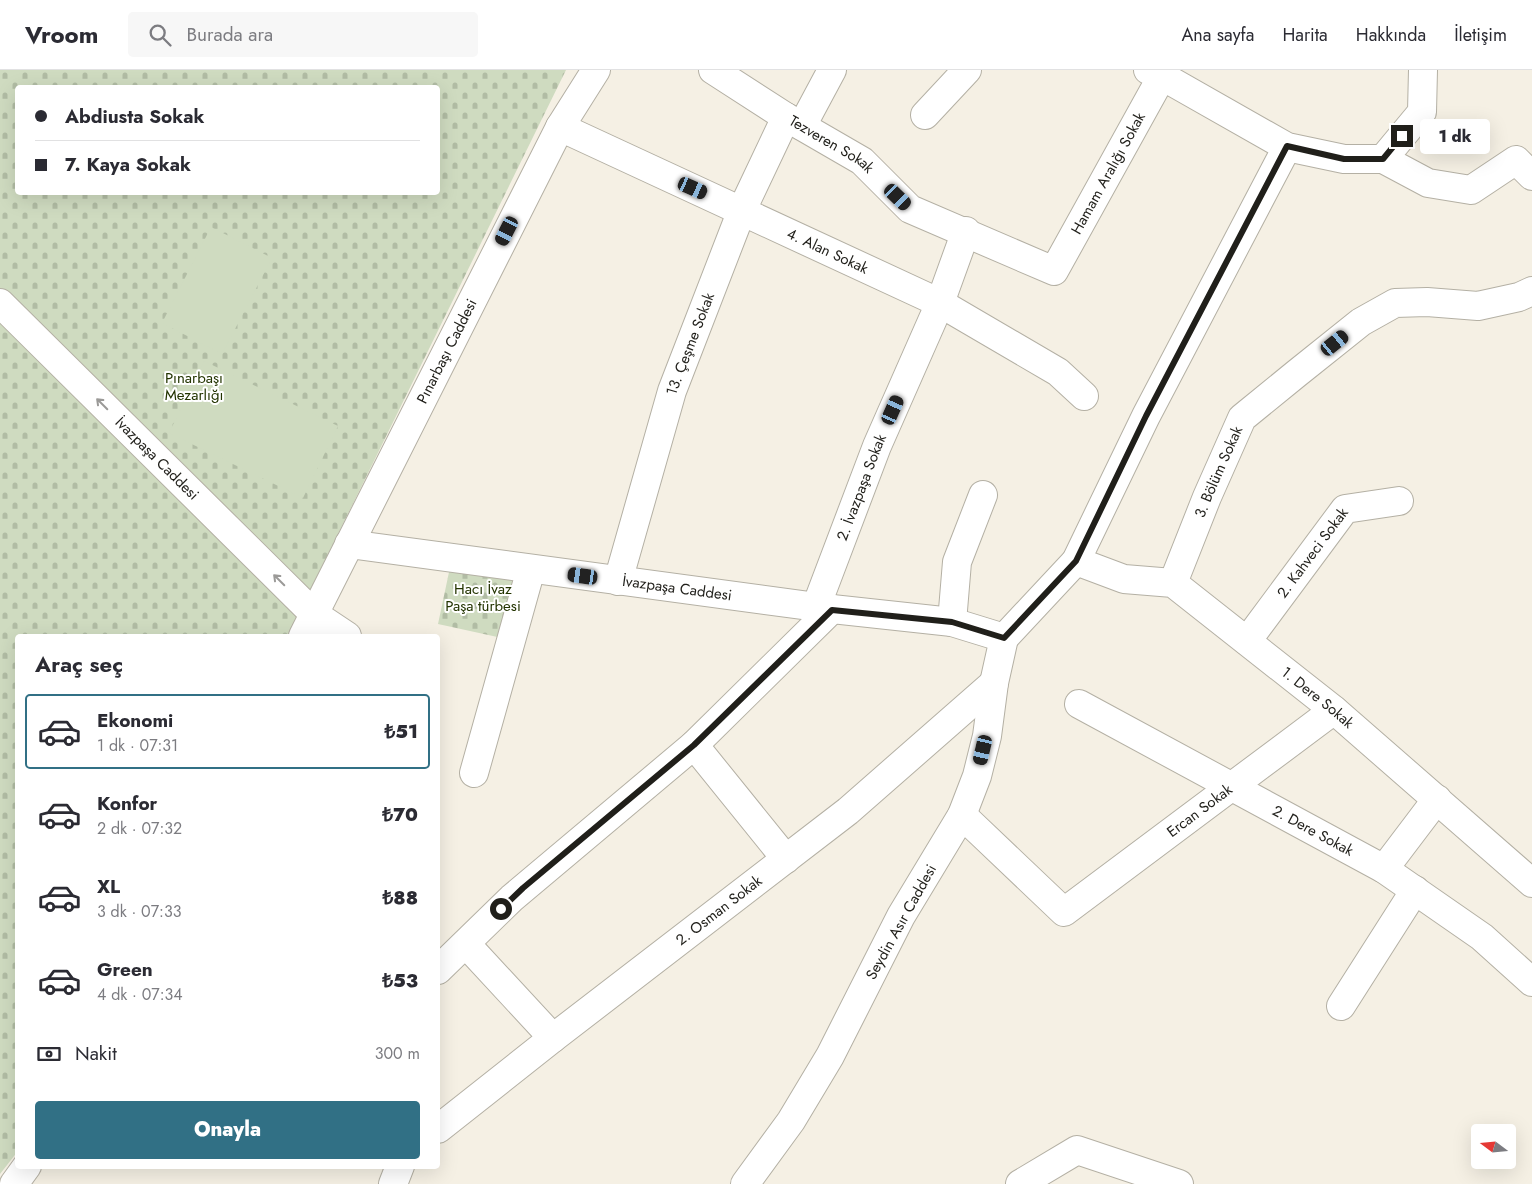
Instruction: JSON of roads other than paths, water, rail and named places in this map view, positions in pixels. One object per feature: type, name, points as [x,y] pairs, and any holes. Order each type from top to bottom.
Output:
[{"type":"street","name":"Pınarbaşı Caddesi","points":[[309,625],[560,127],[596,70]]},
{"type":"street","name":"Tezveren Sokak","points":[[713,70],[794,122],[862,161],[910,209],[966,231],[1054,271]]},
{"type":"street","name":"13. Çeşme Sokak","points":[[618,581],[672,391],[742,210],[794,122],[832,70]]},
{"type":"street","points":[[925,115],[967,70]]},
{"type":"street","points":[[1383,159],[1422,112],[1421,79],[1423,70]]},
{"type":"street","points":[[1155,73],[1287,146],[1344,159],[1383,159],[1428,183],[1471,190],[1527,161]]},
{"type":"street","name":"Hamam Aralığı Sokak","points":[[1054,271],[1155,73]]},
{"type":"street","name":"4. Alan Sokak","points":[[560,127],[940,303],[1058,372],[1084,396]]},
{"type":"street","points":[[1004,638],[1076,561],[1146,416],[1287,146]]},
{"type":"street","name":"2. İvazpaşa Sokak","points":[[824,608],[877,446],[940,303],[966,231]]},
{"type":"street","name":"3. Bölüm Sokak","points":[[1173,583],[1207,497],[1242,418],[1296,374],[1361,322],[1395,303],[1427,302],[1478,306],[1519,298],[1532,291]]},
{"type":"street","name":"İvazpaşa Caddesi","points":[[0,303],[309,625],[340,634]]},
{"type":"street","points":[[952,622],[957,562],[983,495]]},
{"type":"street","name":"2. Kahveci Sokak","points":[[1247,641],[1345,508],[1400,501]]},
{"type":"street","name":"İvazpaşa Caddesi","points":[[349,544],[824,608],[952,622],[1004,638]]},
{"type":"street","points":[[1076,561],[1124,579],[1173,583]]},
{"type":"street","points":[[474,773],[531,569]]},
{"type":"street","name":"1. Dere Sokak","points":[[1173,583],[1334,710],[1532,883]]},
{"type":"street","points":[[440,968],[512,898],[694,745],[824,608]]},
{"type":"street","name":"Seydin Asır Caddesi","points":[[745,1184],[791,1120],[825,1064],[901,916],[962,815],[977,776],[1004,638]]},
{"type":"street","name":"2. Osman Sokak","points":[[440,1128],[553,1038],[848,812],[994,683]]},
{"type":"street","name":"2. Dere Sokak","points":[[1079,704],[1384,869],[1482,937],[1532,982]]},
{"type":"street","name":"Ercan Sokak","points":[[962,815],[1064,912],[1334,710]]},
{"type":"street","points":[[694,745],[786,859]]},
{"type":"street","points":[[1384,869],[1437,799]]},
{"type":"street","points":[[1342,1006],[1415,890]]},
{"type":"street","points":[[466,944],[553,1038]]},
{"type":"street","points":[[1020,1184],[1077,1150],[1179,1184]]},
{"type":"street","points":[[14,1184],[25,1169]]},
{"type":"street","points":[[393,1184],[399,1169]]},
{"type":"park label","name":"Pınarbaşı Mezarlığı","points":[[194,386]]},
{"type":"park label","name":"Hacı İvaz Paşa türbesi","points":[[483,598]]}]
